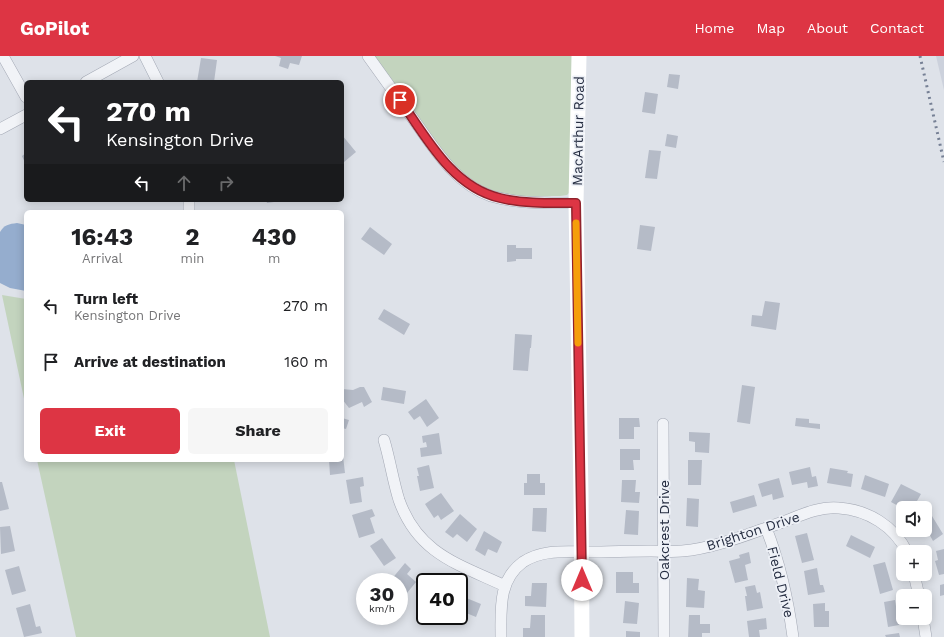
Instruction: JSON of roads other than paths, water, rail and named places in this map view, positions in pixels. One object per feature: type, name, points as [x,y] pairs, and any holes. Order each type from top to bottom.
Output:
[{"type":"street","points":[[3,56],[24,93]]},
{"type":"street","points":[[90,80],[133,56]]},
{"type":"street","points":[[145,56],[157,80]]},
{"type":"street","points":[[368,56],[441,157],[463,179],[481,191],[499,198],[534,202],[576,203]]},
{"type":"street","name":"MacArthur Road","points":[[579,56],[576,203],[582,637]]},
{"type":"street","points":[[0,129],[24,116]]},
{"type":"street","name":"Oakcrest Drive","points":[[664,424],[664,637]]},
{"type":"street","points":[[384,440],[399,499],[404,511],[422,539],[443,557],[457,565],[505,586],[501,602],[501,637]]},
{"type":"street","name":"Brighton Drive","points":[[505,586],[517,568],[534,556],[547,552],[679,552],[700,549],[816,510],[839,508],[859,511],[880,521],[898,538],[902,545]]},
{"type":"street","name":"Field Drive","points":[[766,528],[782,578],[793,637]]},
{"type":"street","points":[[924,625],[926,637]]},
{"type":"water","points":[[17,223],[24,225],[24,291],[10,288],[0,283],[0,232],[7,225]]},
{"type":"railway","points":[[920,56],[944,162]]}]
